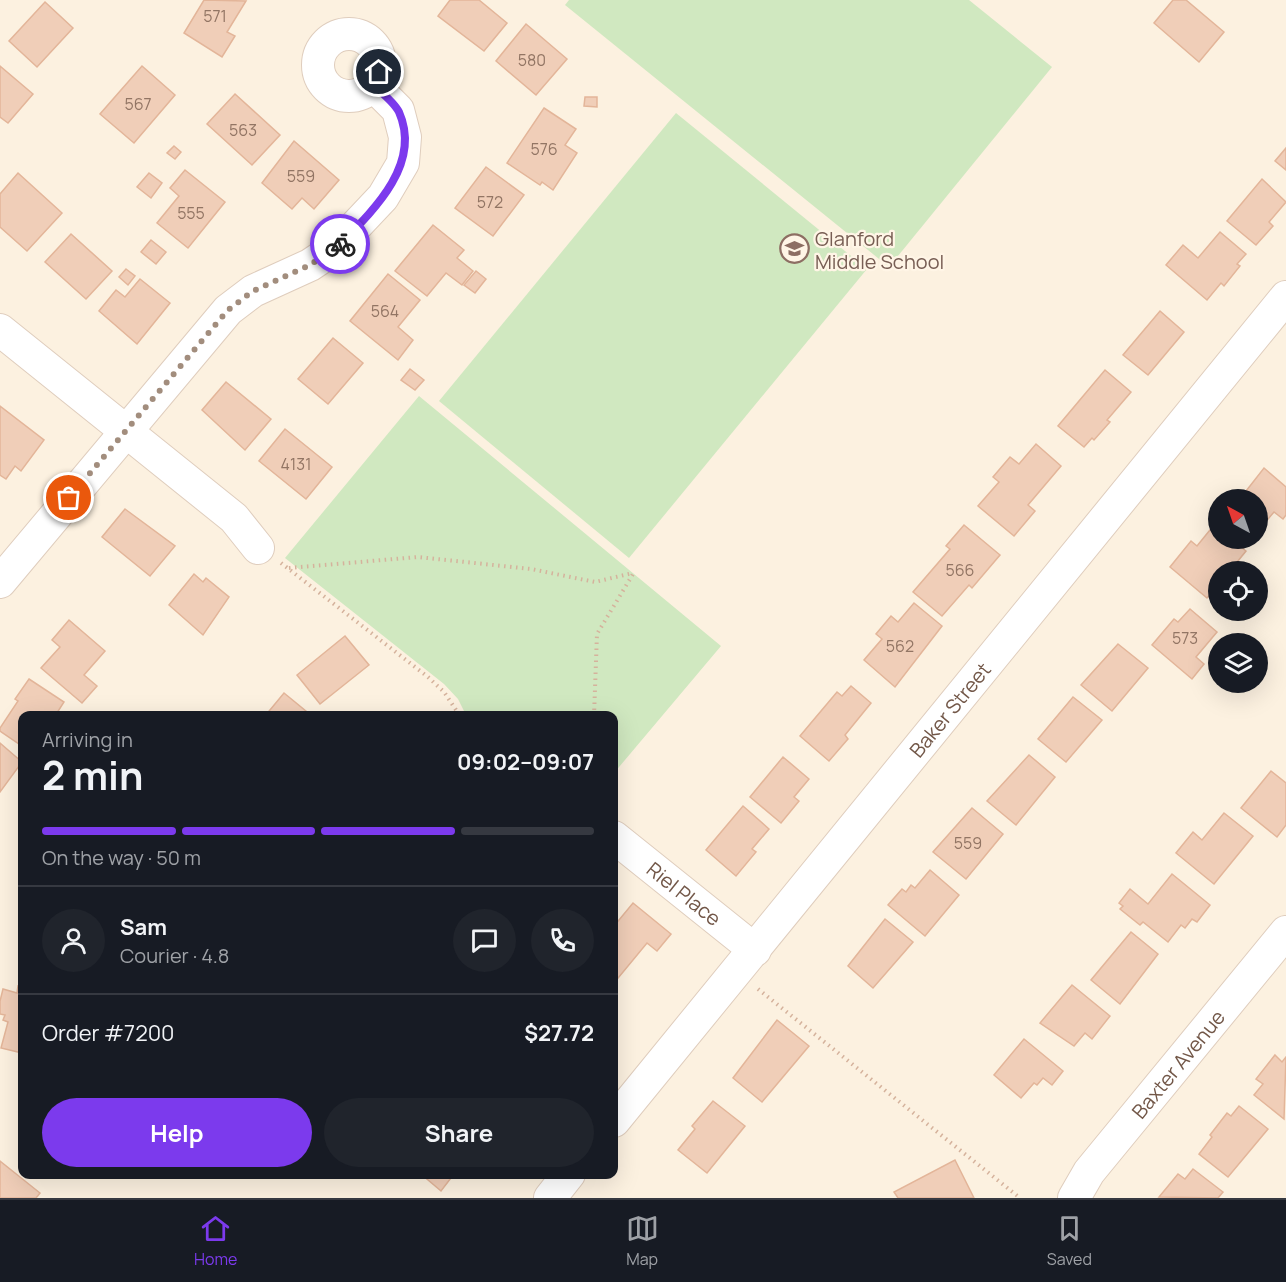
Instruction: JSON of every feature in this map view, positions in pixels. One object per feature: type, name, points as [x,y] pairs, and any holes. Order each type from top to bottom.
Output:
[{"type":"street","points":[[0,582],[228,310],[253,291],[310,265],[334,249],[383,197],[403,164],[405,137],[398,110],[373,85]]},
{"type":"street","name":"Baker Street","points":[[618,1116],[1286,297]]},
{"type":"street","points":[[0,330],[234,518],[258,548]]},
{"type":"street","name":"Riel Place","points":[[618,841],[746,961]]},
{"type":"street","name":"Baxter Avenue","points":[[1074,1198],[1089,1172],[1286,932]]},
{"type":"street","points":[[550,1198],[565,1179]]},
{"type":"path","points":[[258,548],[289,568],[428,677],[444,692],[457,711]]},
{"type":"path","points":[[289,568],[418,557],[531,569],[596,582],[633,573],[597,634],[594,711]]},
{"type":"path","points":[[746,961],[1020,1198]]},
{"type":"green space","points":[[569,0],[969,0],[1052,67],[889,267],[565,5]]},
{"type":"green space","points":[[676,113],[867,269],[629,558],[439,401]]},
{"type":"green space","points":[[419,396],[721,646],[618,768],[618,711],[464,711],[458,699],[444,684],[285,558]]},
{"type":"building","points":[[204,0],[246,1],[227,32],[235,36],[222,57],[184,33]]},
{"type":"building","points":[[450,0],[479,0],[507,23],[484,51],[438,16]]},
{"type":"building","points":[[1173,0],[1186,0],[1224,32],[1199,62],[1154,23]]},
{"type":"building","points":[[45,2],[73,28],[37,67],[9,41]]},
{"type":"building","points":[[526,24],[567,59],[536,95],[496,61]]},
{"type":"building","points":[[0,66],[33,94],[8,123],[0,117]]},
{"type":"building","points":[[142,66],[175,95],[134,143],[100,114]]},
{"type":"building","points":[[235,94],[280,135],[252,165],[207,124]]},
{"type":"building","points":[[585,97],[597,97],[597,107],[584,106]]},
{"type":"building","points":[[544,108],[576,129],[565,145],[577,153],[553,190],[542,182],[540,185],[507,163]]},
{"type":"building","points":[[294,141],[339,180],[314,209],[302,198],[292,209],[262,183]]},
{"type":"building","points":[[174,146],[181,152],[175,159],[167,153]]},
{"type":"building","points":[[1286,148],[1286,170],[1275,161]]},
{"type":"building","points":[[486,167],[524,195],[493,236],[455,208]]},
{"type":"building","points":[[185,170],[225,202],[188,248],[157,223],[179,196],[170,188]]},
{"type":"building","points":[[18,173],[62,213],[27,251],[0,227],[0,194]]},
{"type":"building","points":[[149,173],[162,183],[151,198],[137,187]]},
{"type":"building","points":[[1262,179],[1286,202],[1269,222],[1273,226],[1256,245],[1227,221]]},
{"type":"building","points":[[433,225],[464,250],[457,258],[473,271],[462,285],[446,273],[427,296],[395,271]]},
{"type":"building","points":[[1220,232],[1246,254],[1237,264],[1240,266],[1224,286],[1221,283],[1207,300],[1166,265],[1183,245],[1198,258]]},
{"type":"building","points":[[71,234],[112,271],[86,299],[45,262]]},
{"type":"building","points":[[151,240],[166,252],[156,264],[141,252]]},
{"type":"building","points":[[126,269],[135,276],[128,285],[119,277]]},
{"type":"building","points":[[476,271],[486,279],[475,293],[464,285]]},
{"type":"building","points":[[388,274],[420,300],[398,327],[413,340],[398,360],[350,321]]},
{"type":"building","points":[[140,279],[170,303],[137,344],[99,311],[116,290],[125,297]]},
{"type":"building","points":[[1160,311],[1184,332],[1148,375],[1123,355]]},
{"type":"building","points":[[333,338],[363,363],[328,404],[298,379]]},
{"type":"building","points":[[410,369],[424,380],[415,390],[401,380]]},
{"type":"building","points":[[1105,370],[1131,392],[1107,420],[1110,422],[1094,440],[1092,438],[1084,447],[1058,426]]},
{"type":"building","points":[[226,382],[271,419],[245,450],[202,410]]},
{"type":"building","points":[[0,406],[44,440],[21,471],[15,466],[6,479],[0,475]]},
{"type":"building","points":[[285,429],[332,467],[306,499],[259,461]]},
{"type":"building","points":[[1036,444],[1061,466],[1028,505],[1035,511],[1014,536],[978,506],[999,482],[993,477],[1010,457],[1019,464]]},
{"type":"building","points":[[1264,468],[1286,487],[1286,515],[1283,519],[1274,512],[1268,519],[1268,489],[1248,489]]},
{"type":"building","points":[[125,509],[175,546],[150,576],[102,537]]},
{"type":"building","points":[[964,525],[1000,555],[972,588],[969,585],[942,616],[913,592],[950,549],[946,546]]},
{"type":"building","points":[[1208,532],[1208,549],[1244,549],[1246,551],[1238,561],[1208,561],[1207,598],[1170,567],[1191,541],[1197,546]]},
{"type":"building","points":[[194,574],[203,582],[206,578],[229,597],[203,635],[169,605]]},
{"type":"building","points":[[914,603],[942,626],[895,687],[864,660],[882,639],[876,634],[891,616],[898,622]]},
{"type":"building","points":[[1190,609],[1217,632],[1208,633],[1208,643],[1196,657],[1204,664],[1192,679],[1152,645],[1174,619],[1178,622]]},
{"type":"building","points":[[69,620],[105,651],[84,675],[97,686],[82,703],[41,668],[60,647],[52,640]]},
{"type":"building","points":[[345,636],[369,665],[320,704],[297,675]]},
{"type":"building","points":[[1118,644],[1148,668],[1112,711],[1081,685]]},
{"type":"building","points":[[29,679],[64,702],[58,711],[18,711],[18,743],[0,731],[18,701],[15,699]]},
{"type":"building","points":[[851,686],[871,703],[845,735],[848,739],[829,761],[800,736],[837,692],[842,696]]},
{"type":"building","points":[[284,693],[306,711],[269,711]]},
{"type":"building","points":[[1073,697],[1102,720],[1066,762],[1038,739]]},
{"type":"building","points":[[0,743],[18,759],[18,767],[0,792]]},
{"type":"building","points":[[1029,755],[1055,777],[1016,825],[987,801]]},
{"type":"building","points":[[783,757],[809,779],[794,797],[799,801],[781,823],[750,797]]},
{"type":"building","points":[[1271,771],[1286,783],[1286,825],[1277,837],[1241,808]]},
{"type":"building","points":[[743,806],[769,829],[752,849],[756,852],[736,876],[706,850]]},
{"type":"building","points":[[972,808],[1003,834],[966,879],[933,852]]},
{"type":"building","points":[[1224,813],[1253,836],[1214,884],[1176,853],[1193,832],[1202,840]]},
{"type":"building","points":[[930,870],[959,895],[925,936],[888,905],[902,889],[906,892],[911,885],[915,888]]},
{"type":"building","points":[[1172,874],[1210,905],[1197,922],[1192,919],[1185,928],[1181,925],[1168,942],[1143,922],[1140,925],[1120,909],[1123,906],[1119,903],[1130,889],[1148,904]]},
{"type":"building","points":[[633,903],[671,934],[657,951],[647,943],[618,978],[618,921]]},
{"type":"building","points":[[885,919],[913,942],[873,988],[848,966]]},
{"type":"building","points":[[1131,932],[1158,954],[1120,1004],[1091,980]]},
{"type":"building","points":[[1072,985],[1110,1016],[1092,1039],[1085,1033],[1074,1046],[1040,1023]]},
{"type":"building","points":[[18,986],[18,1052],[1,1048],[8,1022],[3,1020],[5,1015],[0,1014],[3,989],[17,993]]},
{"type":"building","points":[[777,1020],[809,1046],[762,1102],[733,1078]]},
{"type":"building","points":[[1024,1039],[1063,1071],[1052,1085],[1043,1078],[1037,1085],[1034,1083],[1021,1098],[994,1075]]},
{"type":"building","points":[[1275,1055],[1282,1062],[1286,1057],[1284,1119],[1254,1095],[1263,1084],[1256,1079]]},
{"type":"building","points":[[713,1101],[745,1126],[707,1173],[678,1150],[695,1129],[692,1126]]},
{"type":"building","points":[[1239,1106],[1268,1129],[1228,1177],[1199,1154],[1227,1113],[1231,1116]]},
{"type":"building","points":[[955,1160],[974,1198],[898,1198],[894,1192]]},
{"type":"building","points":[[0,1161],[18,1175],[18,1179],[22,1179],[40,1193],[36,1198],[0,1198]]},
{"type":"building","points":[[1193,1169],[1223,1192],[1218,1198],[1159,1197],[1178,1174],[1185,1179]]},
{"type":"building","points":[[427,1179],[450,1179],[441,1191]]},
{"type":"way so far","points":[[69,498],[228,310],[253,291],[310,265],[340,244]]},
{"type":"place","name":"Glanford Middle School","points":[[794,249]]},
{"type":"route","points":[[340,244],[383,197],[403,164],[405,137],[398,110],[373,85],[379,72]]}]
